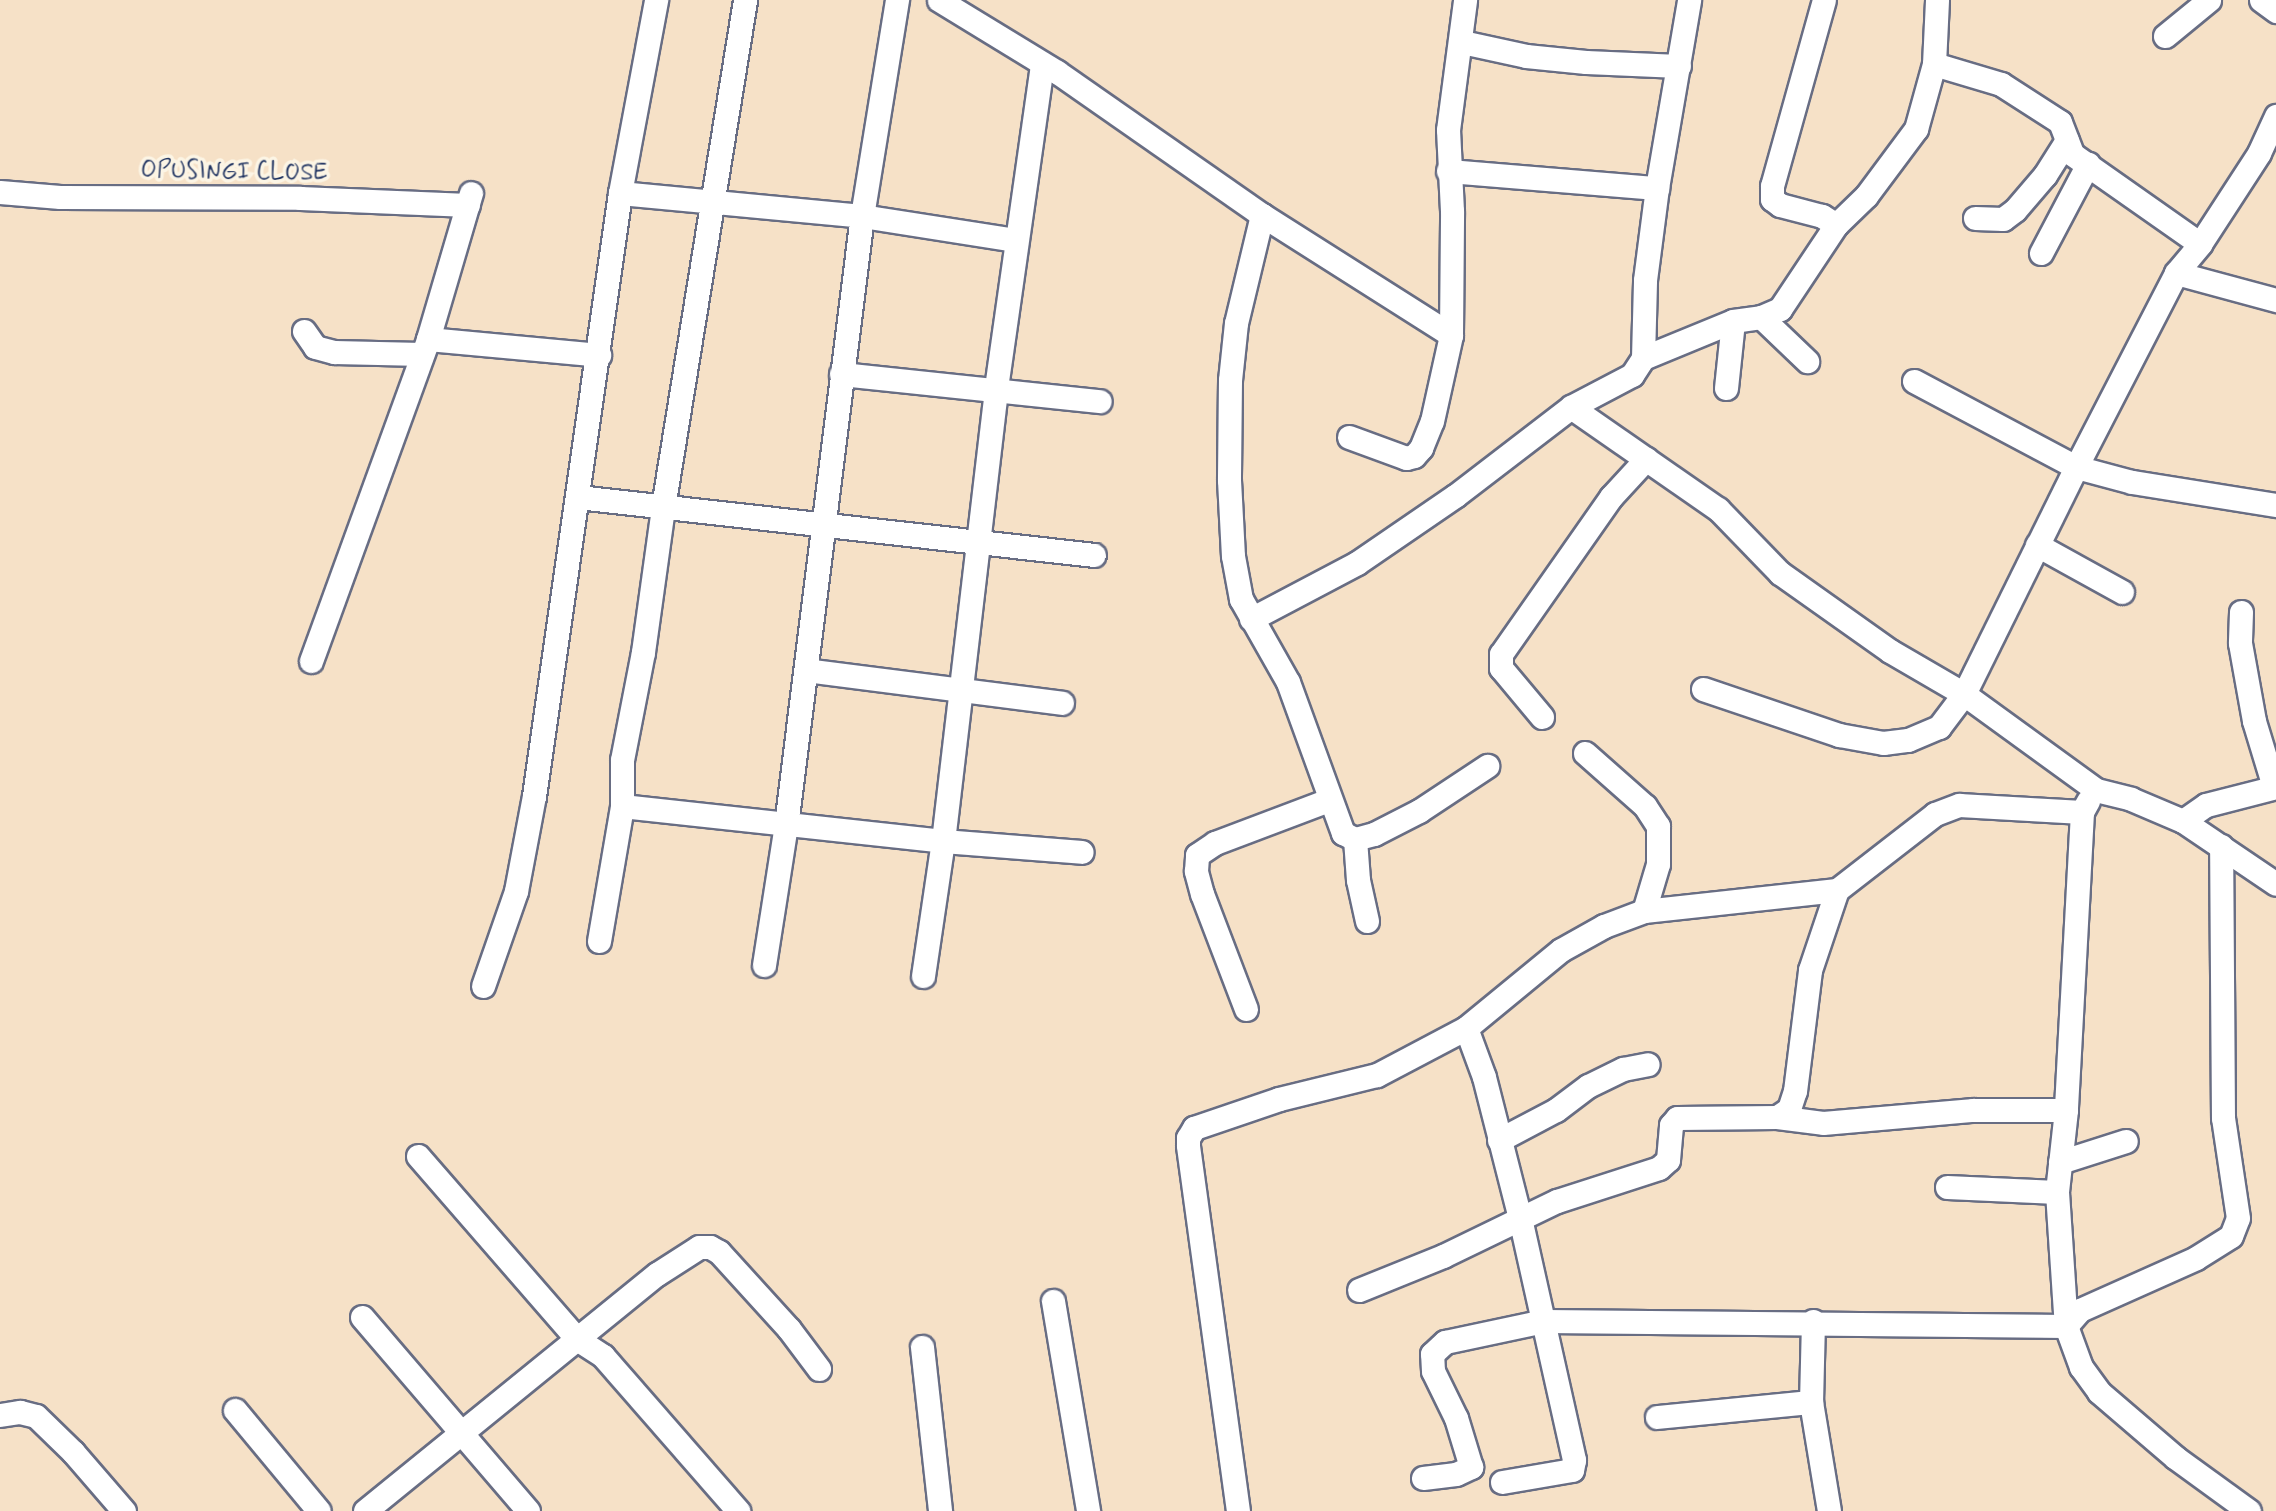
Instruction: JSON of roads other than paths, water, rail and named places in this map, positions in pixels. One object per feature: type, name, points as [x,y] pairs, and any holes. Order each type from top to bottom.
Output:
[{"type":"street","points":[[483,986],[516,891],[534,796],[552,651],[578,497],[620,193],[656,0]]},
{"type":"street","points":[[599,941],[622,806],[622,760],[643,652],[663,507],[744,0]]},
{"type":"street","points":[[764,965],[786,824],[862,216],[897,0]]},
{"type":"street","points":[[939,0],[1042,64],[1262,215],[1451,335]]},
{"type":"street","points":[[1349,437],[1406,458],[1414,456],[1421,448],[1432,421],[1451,335],[1452,211],[1448,130],[1462,41],[1465,0]]},
{"type":"street","points":[[1251,619],[1357,563],[1455,496],[1571,407],[1632,375],[1643,358],[1645,281],[1657,188],[1689,0]]},
{"type":"street","points":[[1824,0],[1772,186],[1772,199],[1780,205],[1822,216],[1836,225]]},
{"type":"street","points":[[1643,358],[1733,321],[1761,317],[1780,309],[1836,225],[1866,196],[1916,129],[1934,64],[1937,0]]},
{"type":"street","points":[[2165,36],[2209,0]]},
{"type":"street","points":[[2261,0],[2276,11]]},
{"type":"street","points":[[1462,41],[1526,56],[1586,62],[1679,65]]},
{"type":"street","points":[[923,976],[943,841],[996,388],[1042,64]]},
{"type":"street","points":[[1934,64],[2001,84],[2060,121],[2073,155],[2200,244]]},
{"type":"street","points":[[1703,689],[1839,735],[1883,743],[1908,740],[1939,727],[1964,694],[2176,273],[2200,244],[2259,153],[2276,116]]},
{"type":"street","points":[[1975,218],[2003,219],[2015,210],[2045,175],[2067,140]]},
{"type":"street","points":[[2041,253],[2088,164]]},
{"type":"street","points":[[1448,171],[1657,188]]},
{"type":"street","name":"OPUSINGI CLOSE","points":[[0,192],[60,197],[470,199],[425,347]]},
{"type":"street","points":[[620,193],[862,216],[1016,240]]},
{"type":"street","points":[[1262,215],[1236,323],[1230,380],[1228,481],[1233,556],[1241,599],[1288,682],[1343,833],[1354,839],[1374,834],[1419,811],[1487,766]]},
{"type":"street","points":[[2176,273],[2276,300]]},
{"type":"street","points":[[1761,317],[1807,361]]},
{"type":"street","points":[[1726,388],[1733,321]]},
{"type":"street","points":[[304,331],[315,347],[334,352],[425,347],[599,355]]},
{"type":"street","points":[[311,661],[425,347]]},
{"type":"street","points":[[841,374],[996,388],[1100,401]]},
{"type":"street","points":[[1914,381],[2076,467],[2132,482],[2276,505]]},
{"type":"street","points":[[1571,407],[1717,509],[1780,573],[1890,651],[1964,694],[2096,790],[2131,799],[2183,821],[2276,884]]},
{"type":"street","points":[[1542,717],[1502,668],[1501,654],[1611,498],[1646,459]]},
{"type":"street","points":[[578,497],[823,522],[1094,555]]},
{"type":"street","points":[[2037,545],[2122,592]]},
{"type":"street","points":[[2183,821],[2206,805],[2275,787],[2254,721],[2240,643],[2241,612]]},
{"type":"street","points":[[806,670],[1062,703]]},
{"type":"street","points":[[1585,753],[1645,806],[1658,826],[1658,864],[1644,911]]},
{"type":"street","points":[[2096,790],[2082,812],[2066,1110],[2057,1192],[2066,1326],[2081,1367],[2099,1392],[2176,1458],[2249,1511]]},
{"type":"street","points":[[1246,1009],[1202,894],[1196,872],[1197,855],[1215,843],[1329,800]]},
{"type":"street","points":[[1238,1511],[1208,1305],[1188,1145],[1190,1132],[1279,1098],[1377,1075],[1466,1028],[1562,950],[1604,926],[1644,911],[1837,890],[1935,814],[1959,805],[2082,812]]},
{"type":"street","points":[[622,806],[943,841],[1082,852]]},
{"type":"street","points":[[1354,839],[1357,880],[1367,921]]},
{"type":"street","points":[[1423,1478],[1456,1474],[1471,1467],[1456,1418],[1433,1371],[1432,1354],[1445,1342],[1544,1321],[1814,1321],[2066,1326],[2080,1310],[2196,1258],[2231,1236],[2236,1229],[2238,1217],[2224,1118],[2221,846]]},
{"type":"street","points":[[1777,1117],[1789,1108],[1795,1091],[1810,970],[1837,890]]},
{"type":"street","points":[[1466,1028],[1483,1077],[1520,1218],[1572,1451],[1572,1470],[1502,1482]]},
{"type":"street","points":[[1499,1140],[1556,1110],[1588,1086],[1623,1069],[1648,1064]]},
{"type":"street","points":[[1359,1290],[1443,1256],[1557,1202],[1659,1168],[1668,1160],[1671,1125],[1677,1118],[1777,1117],[1823,1123],[1973,1110],[2066,1110]]},
{"type":"street","points":[[2060,1162],[2126,1141]]},
{"type":"street","points":[[418,1156],[577,1339],[603,1356],[738,1511]]},
{"type":"street","points":[[1947,1187],[2057,1192]]},
{"type":"street","points":[[365,1511],[461,1435],[502,1397],[680,1257],[699,1247],[710,1247],[719,1252],[789,1329],[819,1369]]},
{"type":"street","points":[[1053,1301],[1088,1511]]},
{"type":"street","points":[[362,1317],[528,1511]]},
{"type":"street","points":[[1814,1321],[1811,1402],[1829,1511]]},
{"type":"street","points":[[922,1347],[940,1511]]},
{"type":"street","points":[[1657,1417],[1811,1402]]},
{"type":"street","points":[[234,1410],[319,1511]]},
{"type":"street","points":[[0,1415],[20,1412],[37,1416],[73,1452],[124,1511]]}]
